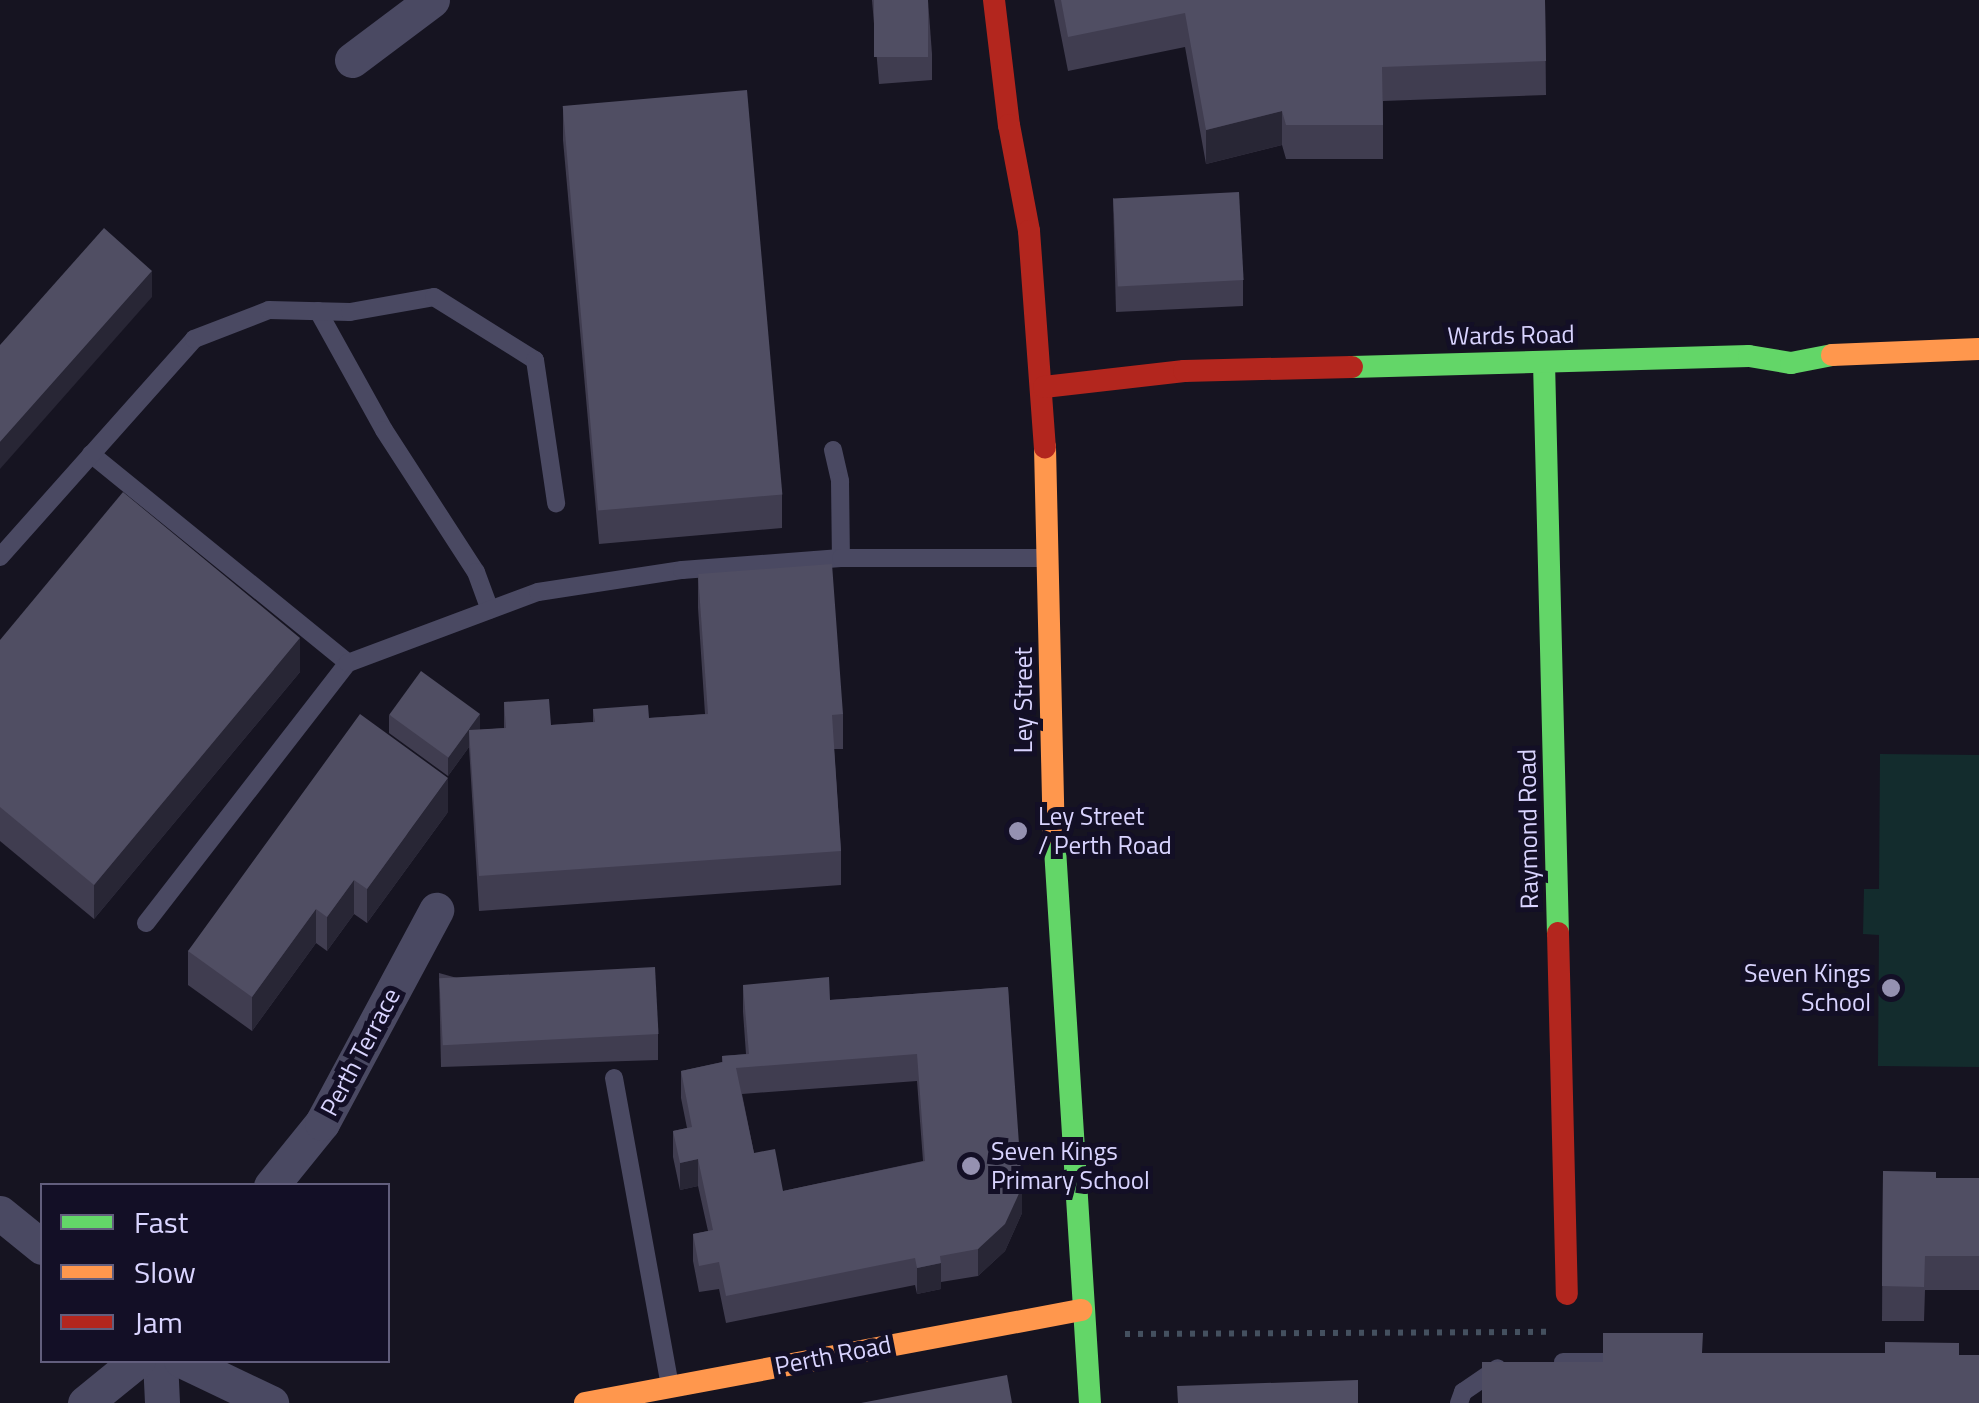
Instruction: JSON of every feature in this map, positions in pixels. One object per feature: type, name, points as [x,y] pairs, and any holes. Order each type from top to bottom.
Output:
[{"type":"street","points":[[352,60],[432,0]]},
{"type":"street","name":"Ley Street","points":[[994,0],[1009,124],[1029,231],[1044,387],[1051,781],[1081,1310],[1090,1403]]},
{"type":"street","name":"Wards Road","points":[[1044,387],[1184,371],[1748,356],[1791,363],[1828,355],[1979,349]]},
{"type":"street","name":"Raymond Road","points":[[1544,362],[1567,1294]]},
{"type":"street","name":"Perth Terrace","points":[[273,1183],[322,1123],[436,910]]},
{"type":"street","points":[[0,1213],[40,1246]]},
{"type":"street","name":"Perth Road","points":[[584,1403],[636,1399],[670,1387],[1081,1310]]},
{"type":"street","points":[[85,1403],[134,1363]]},
{"type":"street","points":[[160,1363],[162,1403]]},
{"type":"street","points":[[187,1363],[270,1403]]},
{"type":"lane","points":[[0,556],[194,339],[269,310],[350,312],[434,298],[535,360],[556,503]]},
{"type":"lane","points":[[318,311],[384,430],[476,572],[490,610]]},
{"type":"lane","points":[[832,450],[840,481],[841,558]]},
{"type":"lane","points":[[91,454],[348,663]]},
{"type":"lane","points":[[146,923],[348,663],[538,592],[682,570],[841,558],[1050,558]]},
{"type":"lane","points":[[614,1078],[670,1387]]},
{"type":"lane","points":[[1546,1363],[1642,1362]]},
{"type":"lane","points":[[1459,1403],[1463,1392],[1498,1367],[1512,1363]]},
{"type":"path","points":[[1084,1335],[1567,1332],[1567,1294]]},
{"type":"green space","points":[[1880,754],[1979,755],[1979,1067],[1878,1066],[1879,935],[1863,934],[1864,889],[1879,889]]},
{"type":"building","points":[[874,0],[928,0],[928,57],[874,57]]},
{"type":"building","points":[[1061,0],[1545,0],[1546,61],[1382,67],[1383,125],[1286,125],[1282,111],[1206,130],[1185,13],[1068,37]]},
{"type":"building","points":[[747,90],[782,494],[598,511],[563,106]]},
{"type":"building","points":[[1239,192],[1244,280],[1118,286],[1113,199]]},
{"type":"building","points":[[104,228],[152,271],[0,442],[0,345]]},
{"type":"building","points":[[123,492],[300,638],[94,885],[0,807],[0,640]]},
{"type":"building","points":[[832,564],[843,714],[832,715],[841,851],[479,876],[469,730],[506,728],[504,702],[549,699],[551,725],[595,722],[593,709],[648,705],[649,718],[708,714],[698,574]]},
{"type":"building","points":[[421,671],[480,714],[448,758],[389,715]]},
{"type":"building","points":[[360,714],[448,778],[367,889],[354,880],[327,917],[316,909],[252,997],[188,951]]},
{"type":"building","points":[[655,967],[659,1034],[443,1045],[439,978]]},
{"type":"building","name":"Seven Kings Primary School","points":[[829,977],[830,1000],[1008,987],[1022,1187],[1005,1224],[978,1249],[940,1256],[941,1263],[917,1268],[915,1258],[726,1296],[719,1262],[699,1266],[693,1234],[713,1230],[698,1159],[680,1163],[673,1131],[692,1127],[681,1071],[723,1062],[722,1056],[749,1054],[743,985]],"holes":[[[917,1054],[925,1161],[783,1191],[775,1149],[754,1153],[736,1068]]]},
{"type":"building","points":[[1883,1171],[1936,1172],[1936,1178],[1979,1178],[1979,1256],[1925,1256],[1924,1287],[1882,1286]]},
{"type":"building","points":[[1603,1333],[1703,1333],[1702,1353],[1885,1353],[1885,1342],[1959,1343],[1959,1355],[1979,1355],[1979,1403],[1482,1403],[1482,1362],[1603,1362]]},
{"type":"building","points":[[1007,1375],[1012,1403],[861,1403]]},
{"type":"building","points":[[1358,1380],[1358,1403],[1178,1403],[1177,1386]]},
{"type":"traffic: fast","points":[[1352,367],[1749,356],[1791,363],[1832,355]]},
{"type":"traffic: fast","points":[[1544,362],[1558,933]]},
{"type":"traffic: fast","points":[[1054,833],[1090,1403]]},
{"type":"traffic: slow","points":[[1832,355],[1979,349]]},
{"type":"traffic: slow","points":[[1045,447],[1054,833]]},
{"type":"traffic: slow","points":[[585,1403],[1081,1310]]},
{"type":"traffic: jam","points":[[994,0],[1009,125],[1029,231],[1045,447]]},
{"type":"traffic: jam","points":[[1044,387],[1184,371],[1352,367]]},
{"type":"traffic: jam","points":[[1558,933],[1567,1294]]},
{"type":"place","name":"Ley Street / Perth Road","points":[[1018,831]]},
{"type":"place","name":"Seven Kings School","points":[[1891,988]]},
{"type":"place","name":"Seven Kings Primary School","points":[[971,1166]]}]
